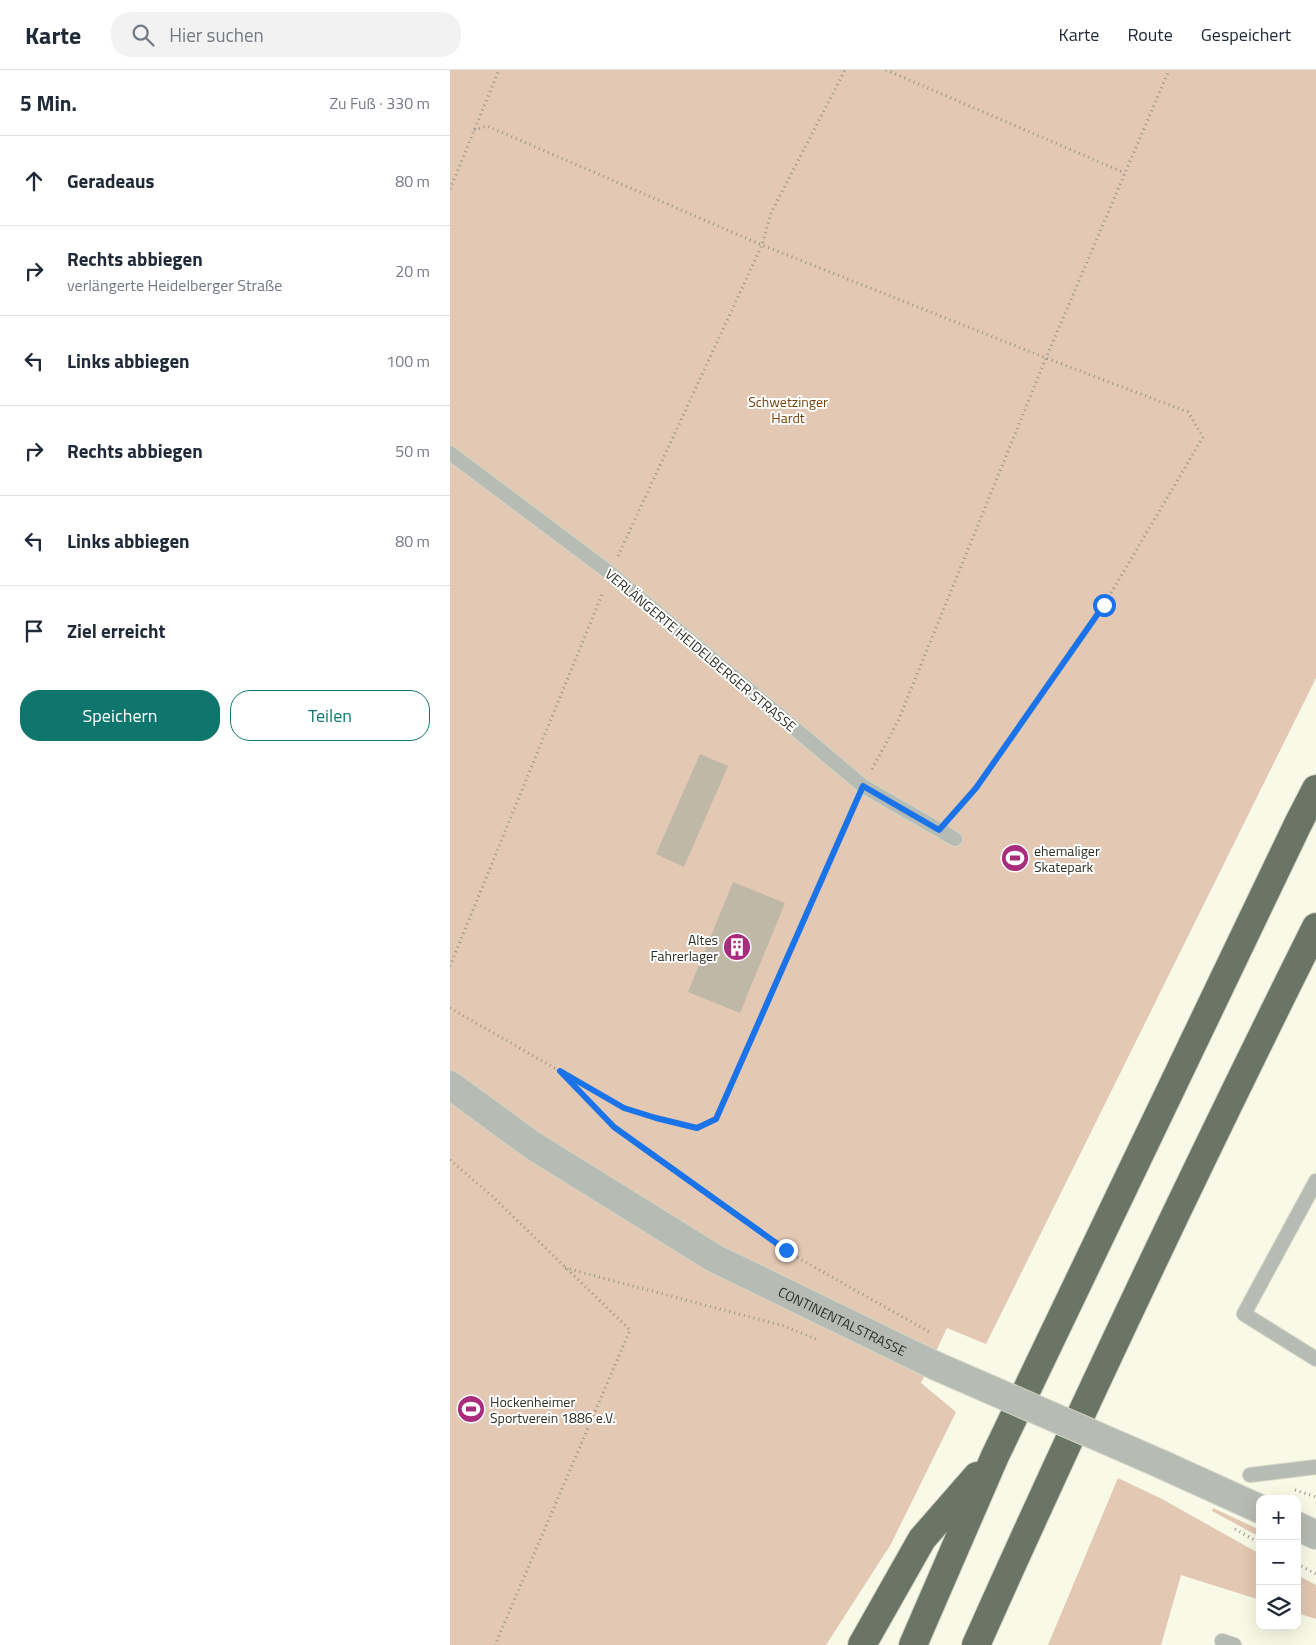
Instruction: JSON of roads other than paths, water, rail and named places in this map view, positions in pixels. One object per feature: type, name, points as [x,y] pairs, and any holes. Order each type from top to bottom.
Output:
[{"type":"highway","points":[[913,1645],[995,1456],[1316,789]]},
{"type":"highway","points":[[976,1645],[1050,1479],[1216,1130],[1316,927]]},
{"type":"highway","points":[[862,1645],[922,1539],[995,1456]]},
{"type":"street","name":"CONTINENTALSTRASSE","points":[[450,1085],[532,1145],[714,1258],[936,1366],[1256,1507]]},
{"type":"street","points":[[1301,1528],[1316,1534]]},
{"type":"lane","name":"VERLÄNGERTE HEIDELBERGER STRASSE","points":[[450,453],[610,573],[863,786],[955,839]]},
{"type":"lane","points":[[1316,1181],[1244,1314],[1316,1359]]},
{"type":"lane","points":[[1250,1475],[1316,1467]]},
{"type":"place","name":"ehemaliger Skatepark","points":[[1015,858]]},
{"type":"place","name":"Altes Fahrerlager","points":[[737,947]]},
{"type":"place","name":"Hockenheimer Sportverein 1886 e.V.","points":[[471,1409]]},
{"type":"park label","name":"Schwetzinger Hardt","points":[[788,410]]}]
